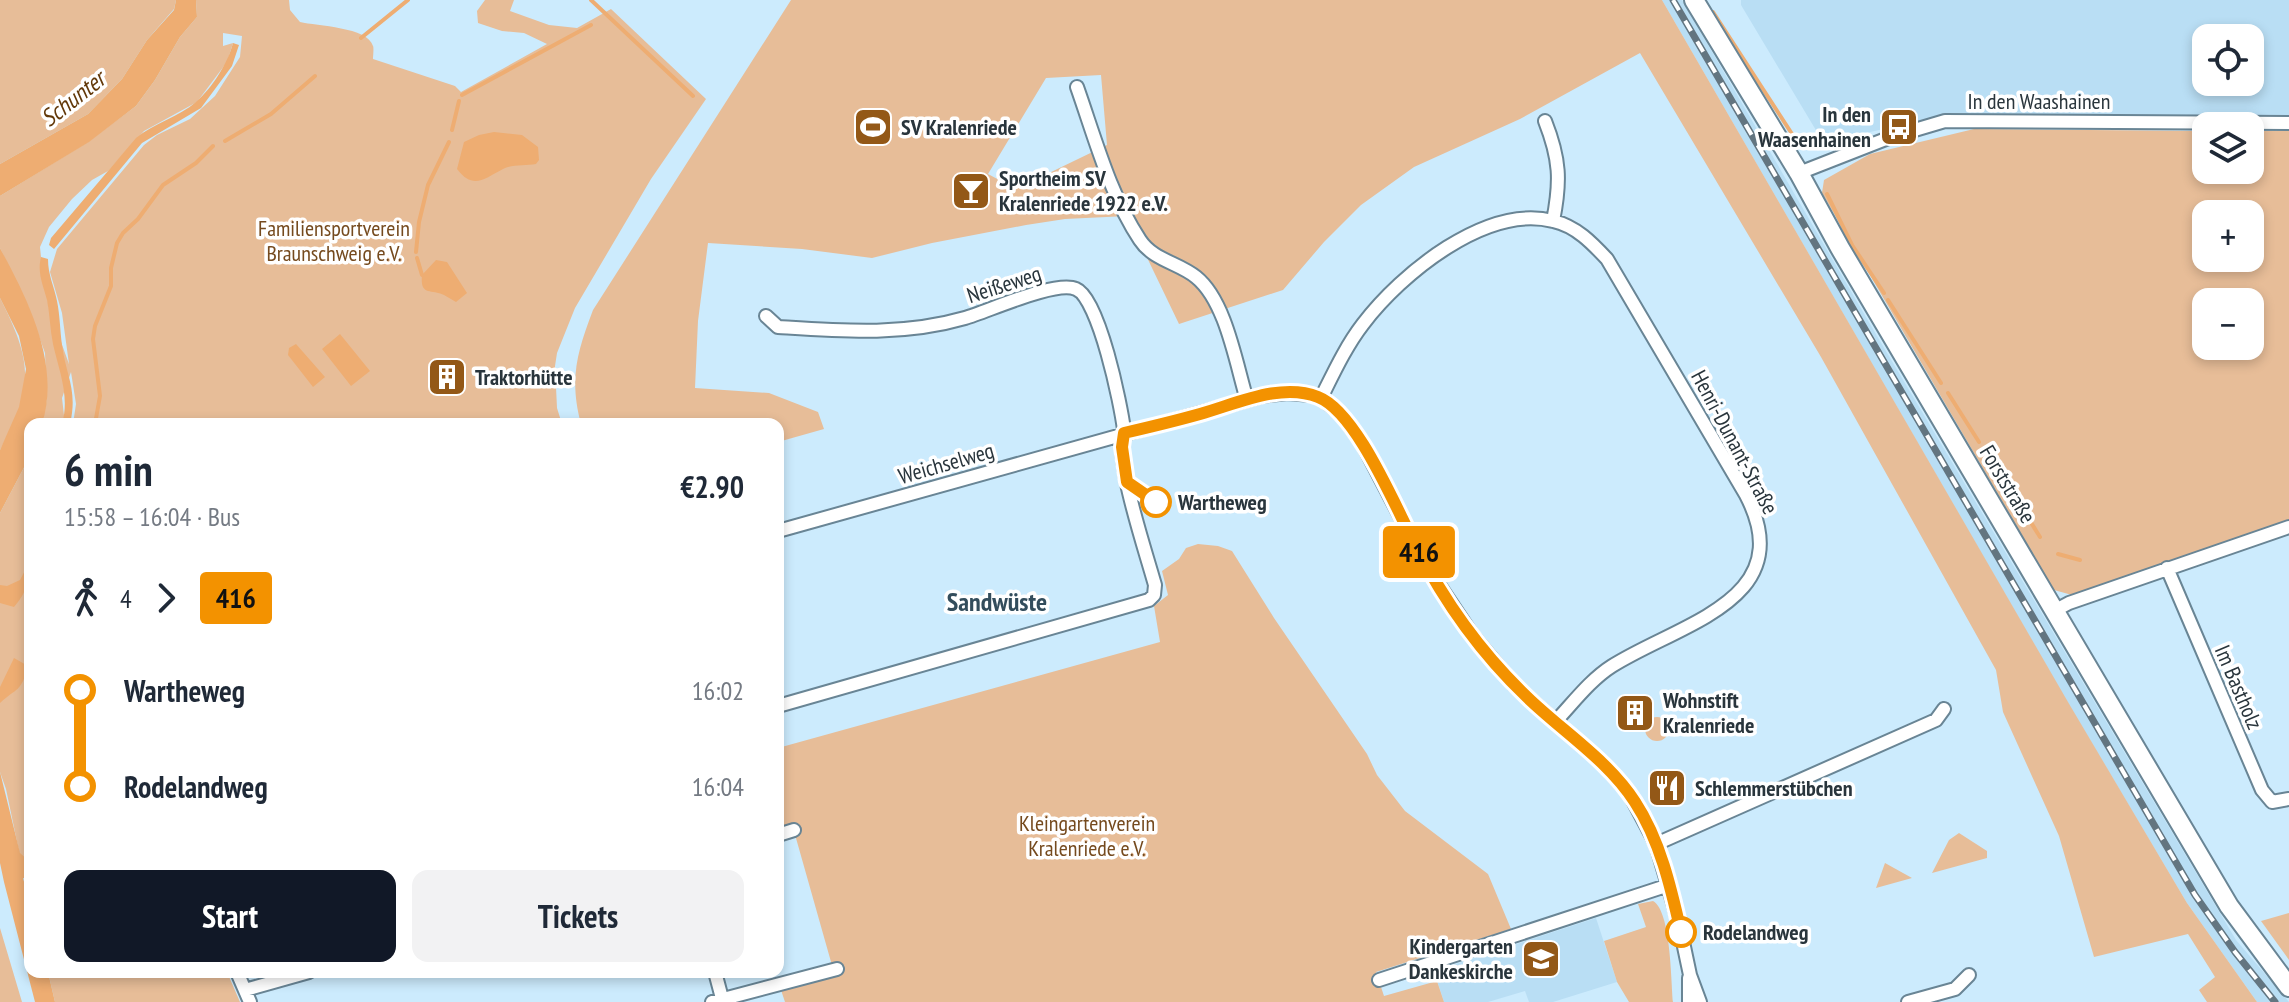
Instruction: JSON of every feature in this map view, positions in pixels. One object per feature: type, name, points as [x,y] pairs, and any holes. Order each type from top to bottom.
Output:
[{"type":"main road","name":"Forststraße","points":[[1694,0],[1799,173],[1840,248],[2229,906],[2289,987]]},
{"type":"street","points":[[1077,87],[1111,180],[1142,243],[1157,256],[1177,264],[1196,277],[1209,289],[1217,304],[1247,400]]},
{"type":"street","points":[[1545,121],[1559,170],[1553,221]]},
{"type":"street","name":"In den Waashainen","points":[[1799,173],[1891,137],[1945,121],[2289,123]]},
{"type":"street","name":"Henri-Dunant-Straße","points":[[1321,398],[1363,324],[1419,268],[1464,239],[1494,225],[1521,219],[1553,221],[1587,238],[1607,259],[1746,495],[1759,525],[1762,547],[1758,566],[1739,593],[1720,608],[1610,667],[1589,684],[1555,722]]},
{"type":"street","name":"Neißeweg","points":[[766,316],[778,327],[888,332],[965,318],[1055,288],[1076,288],[1089,300],[1095,313],[1110,365],[1124,433],[1122,447],[1127,482],[1155,585],[1154,595],[1149,600],[784,704]]},
{"type":"street","name":"Weichselweg","points":[[784,529],[1247,400],[1288,393],[1321,398]]},
{"type":"street","points":[[1321,398],[1354,429],[1425,564],[1453,610],[1514,685],[1623,785],[1641,812],[1656,844],[1669,885],[1690,975],[1700,1002]]},
{"type":"street","points":[[2056,610],[2289,527]]},
{"type":"street","name":"Im Bastholz","points":[[2167,568],[2262,790],[2272,802],[2289,799]]},
{"type":"street","points":[[1656,844],[1936,720],[1944,709]]},
{"type":"street","points":[[784,833],[794,830]]},
{"type":"street","points":[[1379,980],[1669,885]]},
{"type":"street","points":[[716,978],[719,1001],[837,969]]},
{"type":"street","points":[[1689,1002],[1690,975]]},
{"type":"street","points":[[1908,1002],[1955,989],[1969,975]]},
{"type":"street","points":[[247,996],[294,978]]},
{"type":"shaded area","points":[[176,0],[196,0],[197,17],[180,37],[136,106],[89,142],[0,196],[0,164],[88,114],[122,79],[147,40],[174,10]]},
{"type":"shaded area","points":[[1662,0],[1682,0],[1877,336],[2236,940],[2289,1002],[2257,1002],[2187,903]]},
{"type":"shaded area","points":[[1741,0],[2289,0],[2289,115],[2192,112],[2192,115],[1950,115],[1823,142],[1741,5]]},
{"type":"shaded area","points":[[233,43],[239,45],[232,66],[201,108],[142,143],[54,249],[49,245],[51,238],[136,138],[202,96],[223,67]]},
{"type":"shaded area","points":[[494,132],[522,135],[538,147],[539,160],[536,164],[507,167],[479,181],[468,179],[457,169],[464,142]]},
{"type":"shaded area","points":[[0,248],[39,333],[47,378],[47,401],[43,418],[24,418],[24,467],[0,513],[0,450],[19,407],[26,369],[19,336],[0,298]]},
{"type":"shaded area","points":[[41,257],[48,259],[58,307],[72,392],[71,418],[63,418],[64,394]]},
{"type":"shaded area","points":[[436,260],[447,262],[467,293],[456,302],[424,289],[422,275]]},
{"type":"shaded area","points":[[340,334],[370,371],[351,386],[322,349]]},
{"type":"shaded area","points":[[296,344],[325,377],[313,387],[288,355],[289,348]]},
{"type":"shaded area","points":[[24,572],[24,592],[14,607],[0,603],[0,585],[7,586],[20,580]]},
{"type":"shaded area","points":[[14,658],[24,664],[23,681],[0,703],[0,687]]},
{"type":"shaded area","points":[[0,772],[20,853],[24,857],[24,959],[4,882],[0,863]]},
{"type":"shaded area","name":"Kindergarten Dankeskirche","points":[[1596,918],[1617,982],[1553,1002],[1529,1002],[1525,991],[1488,1002],[1444,1002],[1434,971]]},
{"type":"shaded area","points":[[29,978],[49,978],[55,1002],[35,1002]]},
{"type":"green space","points":[[0,0],[176,0],[174,9],[147,40],[122,79],[88,114],[0,164]]},
{"type":"green space","name":"Familiensportverein Braunschweig e.V.","points":[[196,0],[289,0],[290,10],[300,22],[341,28],[362,35],[373,46],[373,59],[455,86],[461,92],[547,44],[524,33],[502,31],[478,23],[477,11],[485,0],[514,0],[510,11],[549,25],[577,28],[611,9],[706,99],[651,179],[575,308],[555,366],[560,418],[74,418],[76,404],[71,372],[62,398],[64,418],[43,418],[47,398],[45,353],[28,306],[0,248],[0,196],[88,142],[136,106],[180,37],[197,17]],"holes":[[[223,33],[242,36],[240,57],[215,96],[190,119],[144,145],[57,249],[50,272],[62,313],[69,364],[49,309],[41,257],[40,247],[49,227],[72,199],[92,180],[108,171],[144,131],[197,102],[227,62],[233,43],[223,46]]]},
{"type":"green space","points":[[791,0],[1662,0],[2187,903],[2257,1002],[2207,1002],[2199,990],[2215,977],[2188,934],[2094,957],[2059,836],[2003,712],[1996,670],[1821,357],[1640,53],[1520,119],[1414,167],[1361,205],[1283,290],[1179,324],[1127,216],[1065,219],[1026,225],[872,258],[802,249],[708,243],[698,321],[695,388],[769,393],[818,412],[824,429],[784,440],[784,418],[580,418],[575,379],[593,310]],"holes":[[[1101,75],[1107,145],[1016,189],[988,174],[1046,78]]]},
{"type":"green space","points":[[1974,129],[2192,131],[2192,184],[2264,184],[2264,131],[2289,131],[2289,527],[2072,595],[2054,590],[1822,193],[1824,180],[1870,154]]},
{"type":"green space","points":[[0,298],[18,339],[25,374],[19,409],[0,450]]},
{"type":"green space","points":[[24,467],[24,875],[0,772],[0,513]]},
{"type":"green space","name":"Kleingartenverein Kralenriede e.V.","points":[[1198,544],[1232,551],[1367,754],[1377,775],[1405,811],[1488,874],[1511,929],[1376,972],[1384,996],[1437,981],[1444,1002],[785,1002],[781,990],[835,976],[792,824],[784,826],[784,746],[1160,642],[1154,606],[1168,595],[1162,571],[1179,559],[1186,548]]},
{"type":"green space","points":[[1657,717],[1668,724],[1669,729],[1662,740],[1657,741],[1646,734],[1645,729],[1652,718]]},
{"type":"green space","points":[[1959,833],[1987,851],[1987,858],[1932,873],[1949,840]]},
{"type":"green space","points":[[1885,863],[1912,878],[1876,888]]},
{"type":"green space","points":[[1653,901],[1659,907],[1667,932],[1673,1002],[1629,1002],[1617,982],[1604,941],[1646,927],[1638,904]]},
{"type":"green space","points":[[2289,913],[2289,960],[2261,921]]},
{"type":"green space","points":[[0,928],[22,1002],[0,1002]]},
{"type":"green space","points":[[49,978],[230,978],[240,1002],[55,1002]]},
{"type":"waterway","points":[[361,38],[408,0]]},
{"type":"waterway","points":[[591,0],[693,96]]},
{"type":"waterway","points":[[1713,12],[1794,137]]},
{"type":"waterway","points":[[462,95],[591,25]]},
{"type":"waterway","points":[[225,141],[271,114],[315,76]]},
{"type":"waterway","points":[[452,130],[459,101]]},
{"type":"waterway","points":[[416,252],[428,185],[449,142]]},
{"type":"waterway","points":[[96,418],[100,396],[93,339],[111,286],[111,268],[117,243],[163,185],[196,163],[213,146]]},
{"type":"waterway","points":[[1827,194],[1852,245],[1884,293]]},
{"type":"waterway","points":[[417,258],[422,275]]},
{"type":"waterway","points":[[1888,300],[1941,383]]},
{"type":"waterway","points":[[1948,393],[1979,442]]},
{"type":"waterway","points":[[1986,452],[2016,499]]},
{"type":"waterway","points":[[2022,508],[2040,537]]},
{"type":"waterway","points":[[2058,554],[2080,560]]},
{"type":"railway","points":[[1673,0],[2195,895],[2275,1002]]},
{"type":"bus line","name":"416","points":[[1156,502],[1127,482],[1122,447],[1124,433],[1275,394],[1301,393],[1331,404],[1354,429],[1425,564],[1453,610],[1514,685],[1601,762],[1633,799],[1656,844],[1681,932]]},
{"type":"place","name":"SV Kralenriede","points":[[873,127]]},
{"type":"place","name":"In den Waasenhainen","points":[[1899,127]]},
{"type":"place","name":"Sportheim SV Kralenriede 1922 e.V.","points":[[971,191]]},
{"type":"place","name":"Traktorhütte","points":[[447,377]]},
{"type":"place","name":"Wartheweg","points":[[1156,502]]},
{"type":"place","name":"Wohnstift Kralenriede","points":[[1635,713]]},
{"type":"place","name":"Schlemmerstübchen","points":[[1667,788]]},
{"type":"place","name":"Rodelandweg","points":[[1681,932]]},
{"type":"place","name":"Kindergarten Dankeskirche","points":[[1541,959]]},
{"type":"district","name":"Sandwüste","points":[[997,602]]},
{"type":"water label","name":"Schunter","points":[[73,99]]}]
